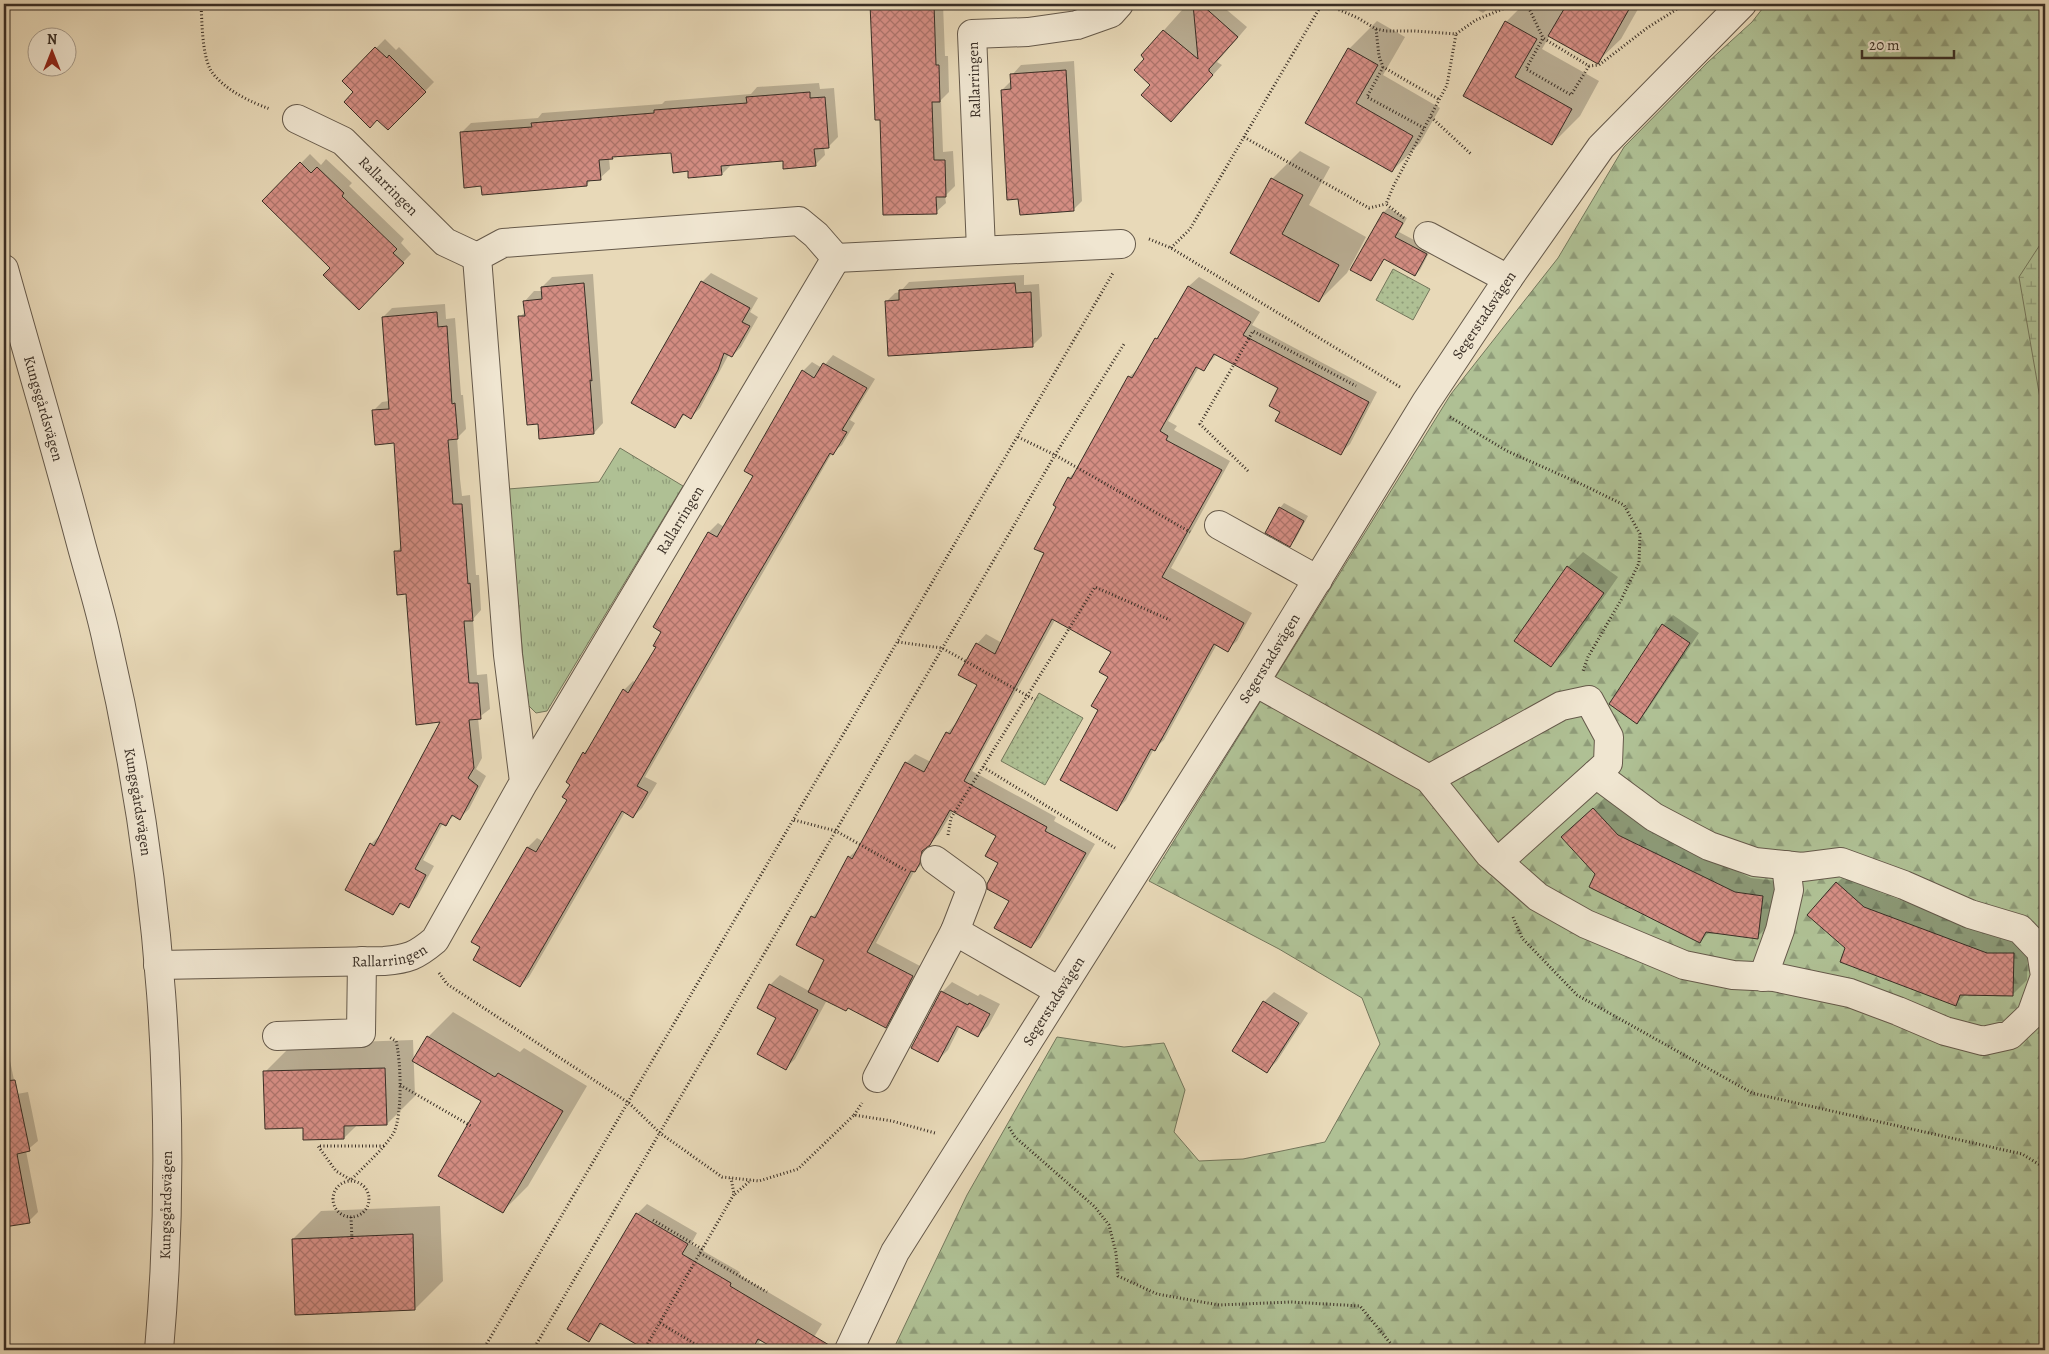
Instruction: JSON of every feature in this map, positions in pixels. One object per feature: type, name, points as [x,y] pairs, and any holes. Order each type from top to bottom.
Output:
[{"type":"street","name":"Rallarringen","points":[[981,250],[972,34],[1028,32],[1077,25],[1111,13],[1119,4]]},
{"type":"street","name":"Segerstadsvägen","points":[[849,1350],[895,1252],[1255,682],[1426,402],[1508,279],[1602,147],[1742,4]]},
{"type":"street","name":"Rallarringen","points":[[297,118],[343,141],[444,242],[477,257]]},
{"type":"street","points":[[524,782],[507,646],[477,257],[502,243],[799,221],[816,235],[836,258],[981,250],[1127,253]]},
{"type":"street","points":[[1428,236],[1508,279]]},
{"type":"street","name":"Rallarringen","points":[[158,965],[405,959],[423,950],[435,940],[524,782],[836,258]]},
{"type":"street","name":"Kungsgårdsvägen","points":[[4,269],[107,641],[146,850],[166,1046],[167,1132],[164,1299],[160,1350]]},
{"type":"street","points":[[1219,525],[1318,580]]},
{"type":"street","points":[[1255,682],[1429,779],[1489,854],[1538,897],[1586,924],[1684,965],[1733,975],[1763,977],[1850,994],[1898,1010],[1945,1031],[1983,1040],[2010,1035],[2032,1015],[2045,976],[2040,950],[2020,929],[1970,914],[1904,885],[1840,862],[1802,867],[1755,862],[1709,846],[1654,817],[1596,774]]},
{"type":"street","points":[[1429,779],[1561,706],[1589,700],[1609,737],[1608,763],[1498,862]]},
{"type":"street","points":[[877,1078],[955,931],[972,887],[935,860]]},
{"type":"street","points":[[1763,977],[1780,930],[1789,890],[1786,865]]},
{"type":"street","points":[[955,931],[1059,991]]},
{"type":"street","points":[[277,1036],[361,1033],[362,961]]},
{"type":"path","points":[[200,4],[207,58],[211,69],[229,88],[248,101],[297,118]]},
{"type":"path","points":[[1171,248],[1190,229],[1322,4]]},
{"type":"path","points":[[1326,4],[1386,31],[1456,34],[1484,17],[1505,8],[1525,4],[1543,38],[1589,66],[1599,65],[1647,28],[1686,4]]},
{"type":"path","points":[[1376,28],[1379,56],[1383,67],[1440,100]]},
{"type":"path","points":[[1386,204],[1394,185],[1440,100],[1450,76],[1456,34]]},
{"type":"path","points":[[1543,38],[1526,69],[1571,95],[1589,66]]},
{"type":"path","points":[[1383,67],[1367,97],[1424,128]]},
{"type":"path","points":[[1431,117],[1472,155]]},
{"type":"path","points":[[1244,137],[1369,208],[1386,204]]},
{"type":"path","points":[[1386,204],[1428,236]]},
{"type":"path","points":[[484,1350],[1127,253],[1153,240],[1171,248],[1507,451],[1624,505],[1640,534],[1638,563],[1621,600],[1588,657],[1571,704]]},
{"type":"path","points":[[1248,471],[1200,424],[1253,330],[1356,386]]},
{"type":"path","points":[[533,1350],[1055,455],[1124,344]]},
{"type":"path","points":[[1018,437],[1055,455],[1192,533]]},
{"type":"path","points":[[794,820],[836,831],[918,877],[945,848],[951,818],[1029,696],[1095,586],[1170,620]]},
{"type":"path","points":[[898,642],[942,648],[1036,700]]},
{"type":"path","points":[[983,767],[1121,851]]},
{"type":"path","points":[[1511,912],[1522,938],[1577,994],[1752,1093],[2022,1154],[2045,1168]]},
{"type":"path","points":[[423,950],[447,984],[629,1103],[660,1133],[722,1176],[759,1181],[798,1169],[854,1115],[892,1121],[965,1140]]},
{"type":"path","points":[[361,1033],[384,1035],[396,1041],[399,1054],[400,1085],[398,1114],[394,1132],[384,1146],[351,1180],[342,1183],[335,1190],[332,1199],[335,1208],[342,1215],[351,1217],[360,1215],[367,1208],[370,1199],[367,1190],[360,1183],[351,1180],[336,1171],[318,1146],[384,1146]]},
{"type":"path","points":[[400,1085],[470,1126]]},
{"type":"path","points":[[992,1097],[1015,1137],[1095,1206],[1109,1225],[1116,1252],[1118,1276],[1157,1294],[1219,1305],[1292,1302],[1360,1306],[1396,1350]]},
{"type":"path","points":[[731,1178],[734,1194]]},
{"type":"path","points":[[644,1350],[734,1194],[751,1180]]},
{"type":"path","points":[[351,1217],[352,1240]]},
{"type":"path","points":[[653,1220],[767,1292]]},
{"type":"path","points":[[660,1323],[705,1350]]},
{"type":"path","points":[[4,1329],[9,1350]]},
{"type":"green space","points":[[1766,4],[2045,4],[2045,1350],[893,1350],[967,1195],[1057,1037],[1124,1047],[1164,1043],[1185,1090],[1174,1132],[1199,1161],[1243,1159],[1325,1142],[1380,1044],[1362,998],[1279,949],[1149,881],[1451,394],[1558,258],[1624,147],[1708,62],[1752,22]]},
{"type":"green space","points":[[2045,237],[2045,427],[2019,277]]},
{"type":"green space","points":[[1393,269],[1430,289],[1413,320],[1376,300]]},
{"type":"green space","points":[[620,448],[683,486],[547,711],[536,713],[527,704],[508,489],[599,482]]},
{"type":"green space","points":[[1039,693],[1083,718],[1045,785],[1001,761]]},
{"type":"building","points":[[870,4],[934,4],[936,65],[939,65],[940,102],[932,102],[934,160],[945,160],[946,197],[936,197],[937,214],[883,215],[880,120],[875,120]]},
{"type":"building","points":[[1193,4],[1201,4],[1238,37],[1209,69],[1213,75],[1171,122],[1141,95],[1150,85],[1134,70],[1144,59],[1141,55],[1163,30],[1198,59]]},
{"type":"building","points":[[1567,4],[1632,4],[1598,64],[1548,36]]},
{"type":"building","points":[[1505,21],[1537,39],[1515,77],[1572,109],[1552,145],[1463,96]]},
{"type":"building","points":[[375,47],[387,58],[389,55],[426,92],[388,130],[377,120],[370,128],[344,102],[353,92],[342,81]]},
{"type":"building","points":[[1348,48],[1378,65],[1356,103],[1413,136],[1392,172],[1305,123]]},
{"type":"building","points":[[1066,70],[1074,211],[1020,215],[1018,199],[1007,200],[1001,90],[1011,89],[1010,74]]},
{"type":"building","points":[[810,92],[810,98],[825,97],[829,148],[814,149],[816,166],[783,169],[783,161],[721,166],[722,175],[688,178],[688,171],[673,173],[671,153],[612,157],[613,159],[599,160],[601,180],[587,181],[587,186],[482,195],[481,186],[464,188],[460,132],[532,127],[531,123],[654,113],[654,110],[747,103],[746,97]]},
{"type":"building","points":[[300,162],[311,173],[317,167],[344,193],[342,196],[397,249],[393,253],[404,263],[359,310],[323,275],[330,268],[262,201]]},
{"type":"building","points":[[1271,178],[1303,195],[1282,234],[1339,265],[1319,302],[1230,253]]},
{"type":"building","points":[[1383,212],[1403,223],[1395,237],[1427,254],[1415,276],[1384,259],[1371,281],[1350,270]]},
{"type":"building","points":[[701,281],[750,308],[742,322],[750,326],[732,357],[724,353],[718,370],[691,419],[683,414],[675,428],[631,403]]},
{"type":"building","points":[[584,283],[592,381],[590,380],[594,434],[539,439],[538,424],[527,425],[518,316],[525,316],[523,301],[542,299],[541,287]]},
{"type":"building","points":[[1015,283],[1016,293],[1031,292],[1033,347],[888,356],[885,301],[899,300],[899,290]]},
{"type":"building","points":[[1188,286],[1251,322],[1243,335],[1369,402],[1341,455],[1275,421],[1280,412],[1269,406],[1278,388],[1214,354],[1204,371],[1196,367],[1160,431],[1168,436],[1166,440],[1222,470],[1162,577],[1244,623],[1228,652],[1214,644],[1155,751],[1151,749],[1117,811],[1060,780],[1098,710],[1091,706],[1108,677],[1099,672],[1111,652],[1052,619],[964,781],[1047,827],[1045,831],[1086,853],[1031,948],[994,928],[1009,901],[987,889],[987,884],[998,863],[985,856],[996,836],[950,810],[930,845],[922,851],[920,863],[915,872],[911,871],[867,952],[913,976],[886,1028],[848,1008],[846,1011],[808,992],[824,960],[796,945],[811,916],[815,918],[848,856],[852,859],[905,762],[924,772],[946,732],[950,734],[977,685],[958,675],[976,643],[995,654],[1044,553],[1034,549],[1056,507],[1053,505],[1068,477],[1071,479],[1128,376],[1132,378]]},
{"type":"building","points":[[437,312],[438,327],[447,326],[452,404],[455,403],[458,439],[448,440],[453,504],[462,504],[468,584],[470,583],[473,621],[464,621],[469,683],[478,683],[481,719],[469,720],[474,768],[468,778],[478,786],[460,820],[452,815],[446,826],[440,823],[415,869],[426,875],[409,908],[400,903],[393,915],[345,890],[370,843],[374,846],[440,722],[416,725],[406,594],[397,595],[394,551],[401,551],[394,443],[375,445],[372,410],[389,409],[382,317]]},
{"type":"building","points":[[823,363],[867,388],[842,430],[847,432],[833,455],[830,453],[637,786],[648,792],[633,818],[622,811],[520,987],[473,960],[480,947],[471,942],[527,847],[536,852],[567,800],[562,797],[570,785],[566,782],[583,752],[585,754],[623,689],[628,693],[656,647],[653,646],[661,632],[653,627],[708,532],[717,537],[753,476],[744,471],[802,370],[814,378]]},
{"type":"building","points":[[1279,507],[1304,521],[1290,547],[1265,533]]},
{"type":"building","points":[[1567,566],[1604,593],[1551,667],[1514,641]]},
{"type":"building","points":[[1662,624],[1690,643],[1637,724],[1609,704]]},
{"type":"building","points":[[1593,808],[1618,835],[1735,892],[1763,896],[1758,939],[1706,932],[1700,943],[1589,887],[1595,874],[1561,837]]},
{"type":"building","points":[[1836,882],[1864,907],[1987,953],[2014,953],[2013,996],[1960,995],[1956,1006],[1840,962],[1845,948],[1807,915]]},
{"type":"building","points":[[769,984],[818,1010],[786,1070],[757,1054],[776,1018],[757,1008]]},
{"type":"building","points":[[941,991],[990,1014],[978,1037],[957,1026],[938,1062],[911,1048]]},
{"type":"building","points":[[1263,1001],[1299,1023],[1267,1073],[1232,1051]]},
{"type":"building","points":[[427,1036],[495,1077],[498,1073],[563,1111],[503,1213],[438,1176],[481,1101],[412,1061]]},
{"type":"building","points":[[385,1068],[387,1125],[344,1126],[344,1139],[303,1140],[303,1128],[265,1129],[263,1071]]},
{"type":"building","points":[[15,1080],[30,1151],[17,1154],[30,1223],[4,1227],[4,1081]]},
{"type":"building","points":[[636,1213],[688,1244],[682,1254],[731,1283],[730,1286],[834,1348],[834,1350],[777,1350],[758,1339],[752,1350],[646,1350],[600,1323],[589,1342],[567,1329]]},
{"type":"building","points":[[413,1234],[415,1310],[295,1315],[292,1239]]}]
